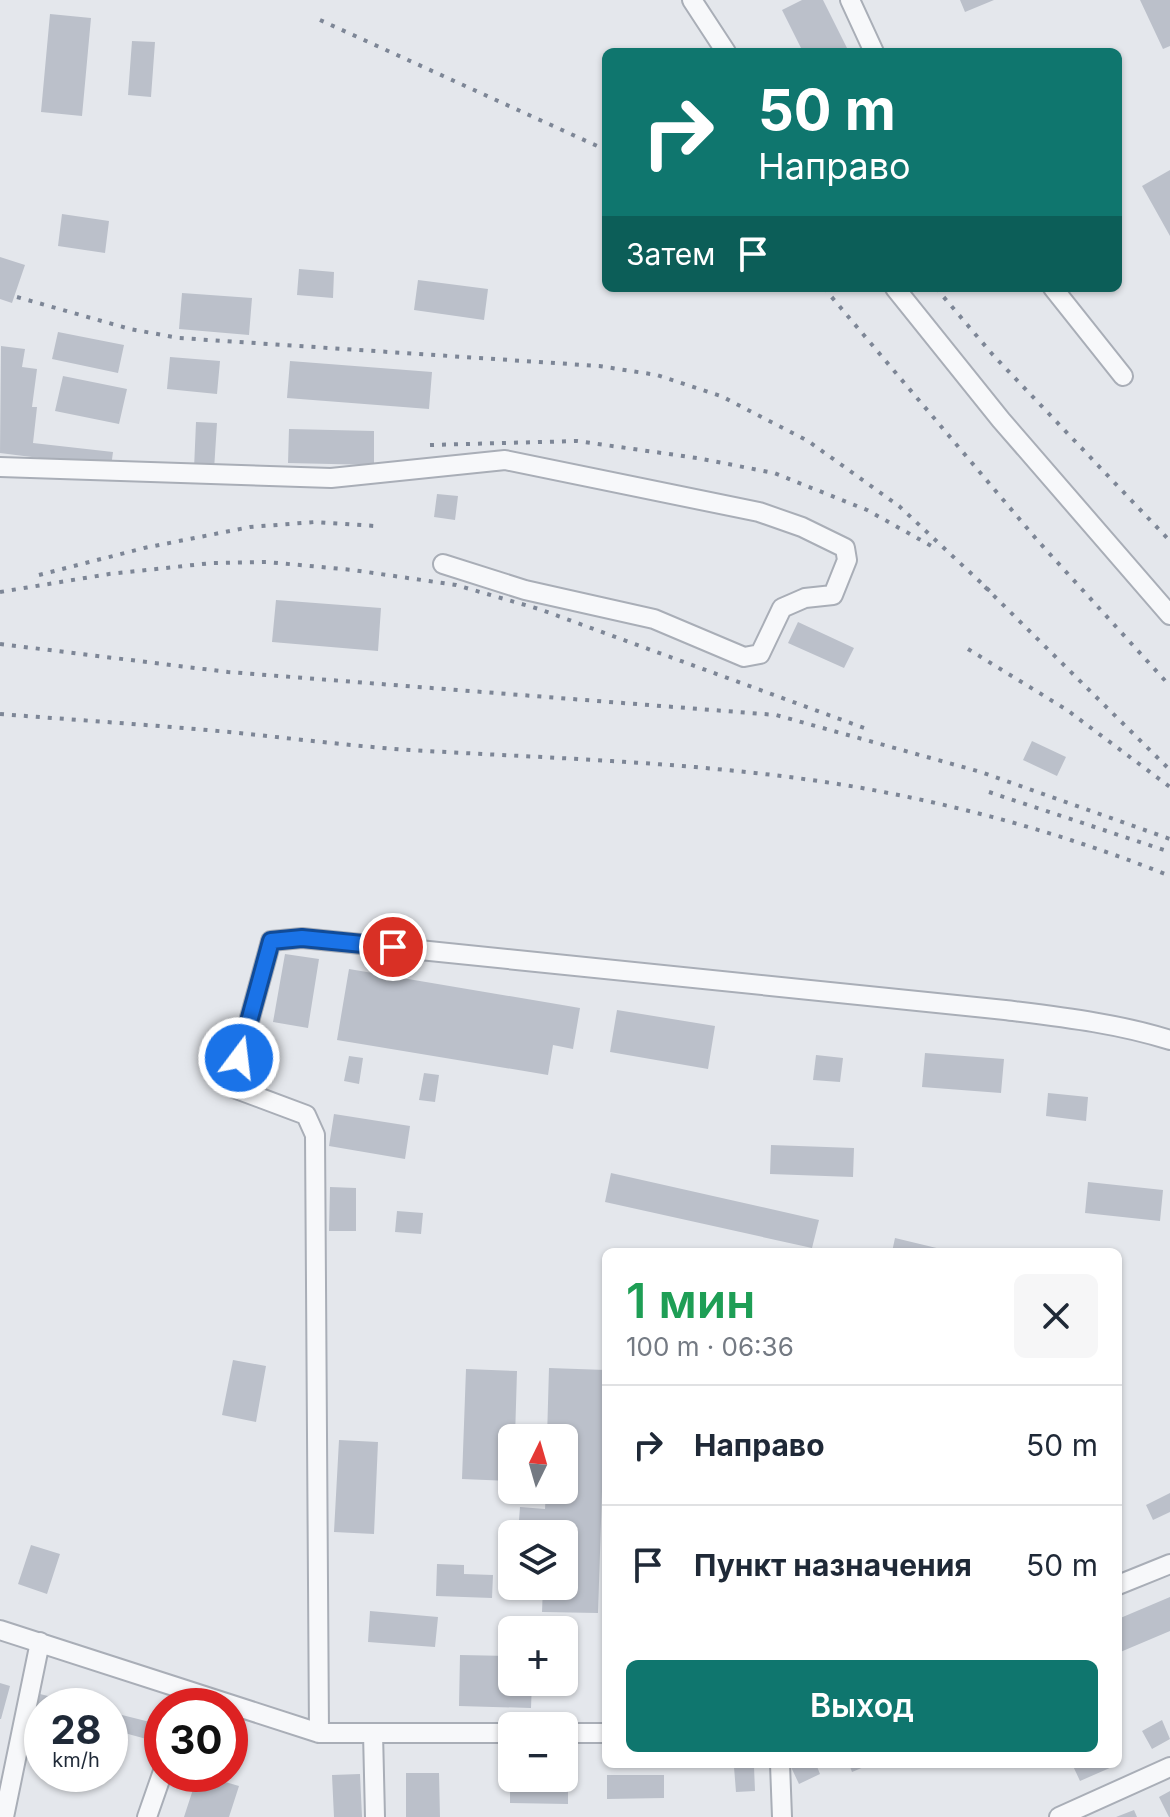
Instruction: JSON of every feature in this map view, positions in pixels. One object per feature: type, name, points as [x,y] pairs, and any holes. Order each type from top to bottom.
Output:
[{"type":"street","points":[[692,0],[723,48]]},
{"type":"street","points":[[850,0],[872,48]]},
{"type":"street","points":[[898,292],[1001,420],[1170,615]]},
{"type":"street","points":[[1056,292],[1123,376]]},
{"type":"street","points":[[0,467],[331,478],[505,460],[759,512],[802,527],[845,548],[847,560],[833,595],[805,598],[782,608],[760,654],[744,657],[654,619],[603,605],[525,590],[443,564]]},
{"type":"street","points":[[319,1733],[315,1135],[306,1115],[231,1087],[271,941],[302,938],[1005,1010],[1079,1019],[1170,1040]]},
{"type":"street","points":[[1122,1583],[1170,1564]]},
{"type":"street","points":[[1,1633],[40,1642],[160,1688]]},
{"type":"street","points":[[4,1817],[40,1642]]},
{"type":"street","points":[[248,1714],[319,1733],[498,1733]]},
{"type":"street","points":[[373,1733],[375,1817]]},
{"type":"street","points":[[578,1733],[602,1733]]},
{"type":"street","points":[[1059,1817],[1170,1767]]},
{"type":"street","points":[[780,1768],[782,1817]]},
{"type":"street","points":[[147,1817],[156,1792]]},
{"type":"building","points":[[802,0],[823,0],[847,48],[801,48],[782,10]]},
{"type":"building","points":[[960,0],[994,0],[965,12]]},
{"type":"building","points":[[1140,0],[1170,0],[1170,46],[1163,49]]},
{"type":"building","points":[[50,14],[91,18],[82,116],[41,112]]},
{"type":"building","points":[[132,41],[155,42],[151,97],[128,95]]},
{"type":"building","points":[[1170,170],[1170,236],[1142,186]]},
{"type":"building","points":[[62,214],[109,221],[105,253],[58,246]]},
{"type":"building","points":[[0,257],[25,265],[12,303],[0,299]]},
{"type":"building","points":[[299,269],[334,272],[333,298],[297,295]]},
{"type":"building","points":[[418,280],[488,289],[484,320],[414,310]]},
{"type":"building","points":[[182,293],[252,298],[249,335],[179,329]]},
{"type":"building","points":[[58,332],[124,345],[118,373],[52,359]]},
{"type":"building","points":[[1,346],[25,349],[22,367],[37,369],[32,407],[37,407],[33,443],[113,452],[111,467],[0,453]]},
{"type":"building","points":[[170,357],[220,361],[217,394],[167,389]]},
{"type":"building","points":[[290,361],[432,372],[429,409],[287,398]]},
{"type":"building","points":[[63,376],[127,389],[119,424],[55,411]]},
{"type":"building","points":[[196,422],[217,423],[214,470],[194,469]]},
{"type":"building","points":[[289,429],[374,431],[374,465],[288,463]]},
{"type":"building","points":[[437,494],[458,496],[455,520],[434,517]]},
{"type":"building","points":[[276,600],[381,608],[378,651],[272,642]]},
{"type":"building","points":[[798,622],[854,648],[844,668],[788,643]]},
{"type":"building","points":[[1032,741],[1066,757],[1057,776],[1023,760]]},
{"type":"building","points":[[285,954],[319,959],[308,1028],[273,1022]]},
{"type":"building","points":[[349,969],[580,1008],[573,1049],[553,1045],[548,1075],[337,1040]]},
{"type":"building","points":[[617,1010],[715,1026],[708,1069],[610,1052]]},
{"type":"building","points":[[925,1053],[1004,1059],[1001,1093],[922,1087]]},
{"type":"building","points":[[816,1055],[843,1058],[840,1082],[813,1080]]},
{"type":"building","points":[[349,1056],[363,1058],[359,1084],[344,1081]]},
{"type":"building","points":[[424,1073],[439,1075],[435,1102],[419,1100]]},
{"type":"building","points":[[1048,1093],[1088,1097],[1086,1121],[1046,1116]]},
{"type":"building","points":[[334,1114],[410,1126],[405,1159],[329,1146]]},
{"type":"building","points":[[771,1145],[854,1148],[853,1177],[770,1174]]},
{"type":"building","points":[[611,1173],[819,1220],[812,1248],[605,1202]]},
{"type":"building","points":[[1088,1182],[1163,1190],[1160,1221],[1085,1213]]},
{"type":"building","points":[[330,1187],[356,1188],[356,1231],[329,1231]]},
{"type":"building","points":[[397,1211],[423,1213],[421,1234],[395,1232]]},
{"type":"building","points":[[895,1238],[937,1248],[893,1248]]},
{"type":"building","points":[[233,1360],[266,1366],[256,1422],[222,1415]]},
{"type":"building","points":[[549,1368],[602,1370],[598,1613],[542,1612],[542,1600],[578,1600],[578,1520],[519,1520],[520,1507],[545,1509],[545,1504],[578,1504],[578,1424],[547,1424]]},
{"type":"building","points":[[466,1369],[517,1371],[515,1424],[498,1424],[498,1480],[462,1479]]},
{"type":"building","points":[[339,1440],[378,1442],[374,1534],[334,1532]]},
{"type":"building","points":[[1170,1493],[1170,1512],[1153,1520],[1146,1505]]},
{"type":"building","points":[[31,1545],[60,1554],[47,1594],[18,1584]]},
{"type":"building","points":[[437,1564],[464,1565],[464,1574],[493,1575],[492,1598],[436,1596]]},
{"type":"building","points":[[1170,1597],[1170,1631],[1122,1651],[1122,1617]]},
{"type":"building","points":[[370,1611],[438,1617],[435,1647],[368,1642]]},
{"type":"building","points":[[460,1655],[498,1656],[498,1696],[531,1696],[531,1708],[459,1706]]},
{"type":"building","points":[[0,1683],[10,1686],[1,1719],[0,1719]]},
{"type":"building","points":[[128,1716],[144,1720],[144,1738],[128,1734]]},
{"type":"building","points":[[1162,1720],[1170,1739],[1152,1749],[1142,1731]]},
{"type":"building","points":[[734,1768],[754,1768],[755,1791],[736,1792]]},
{"type":"building","points":[[791,1768],[818,1768],[820,1774],[799,1784]]},
{"type":"building","points":[[1074,1768],[1110,1768],[1080,1781]]},
{"type":"building","points":[[406,1773],[439,1773],[440,1817],[406,1817]]},
{"type":"building","points":[[360,1774],[362,1817],[334,1817],[332,1775]]},
{"type":"building","points":[[607,1775],[664,1775],[664,1798],[607,1799]]},
{"type":"building","points":[[1170,1791],[1170,1817],[1169,1817],[1159,1797]]},
{"type":"building","points":[[192,1792],[237,1792],[229,1817],[184,1817]]},
{"type":"building","points":[[510,1792],[568,1792],[568,1804],[510,1803]]},
{"type":"building","points":[[1134,1810],[1137,1817],[1116,1817]]},
{"type":"railway","points":[[320,20],[602,148]]},
{"type":"railway","points":[[827,292],[1038,541],[1170,686]]},
{"type":"railway","points":[[939,292],[993,355],[1170,541]]},
{"type":"railway","points":[[17,297],[130,329],[179,338],[599,366],[657,375],[721,396],[808,441],[899,506],[992,593]]},
{"type":"railway","points":[[430,445],[577,441],[697,458],[774,473],[867,510],[935,548]]},
{"type":"railway","points":[[39,575],[144,548],[250,527],[315,522],[375,526]]},
{"type":"railway","points":[[0,592],[109,574],[212,563],[267,562],[353,570],[456,585],[539,609],[864,728]]},
{"type":"railway","points":[[985,587],[1170,770]]},
{"type":"railway","points":[[0,644],[228,672],[776,715],[981,772],[1170,839]]},
{"type":"railway","points":[[968,649],[1067,710],[1170,787]]},
{"type":"railway","points":[[0,714],[200,729],[387,748],[693,767],[806,779],[979,814],[1095,848],[1170,876]]},
{"type":"railway","points":[[989,792],[1170,852]]},
{"type":"route","points":[[239,1058],[271,941],[302,938],[393,947]]}]
